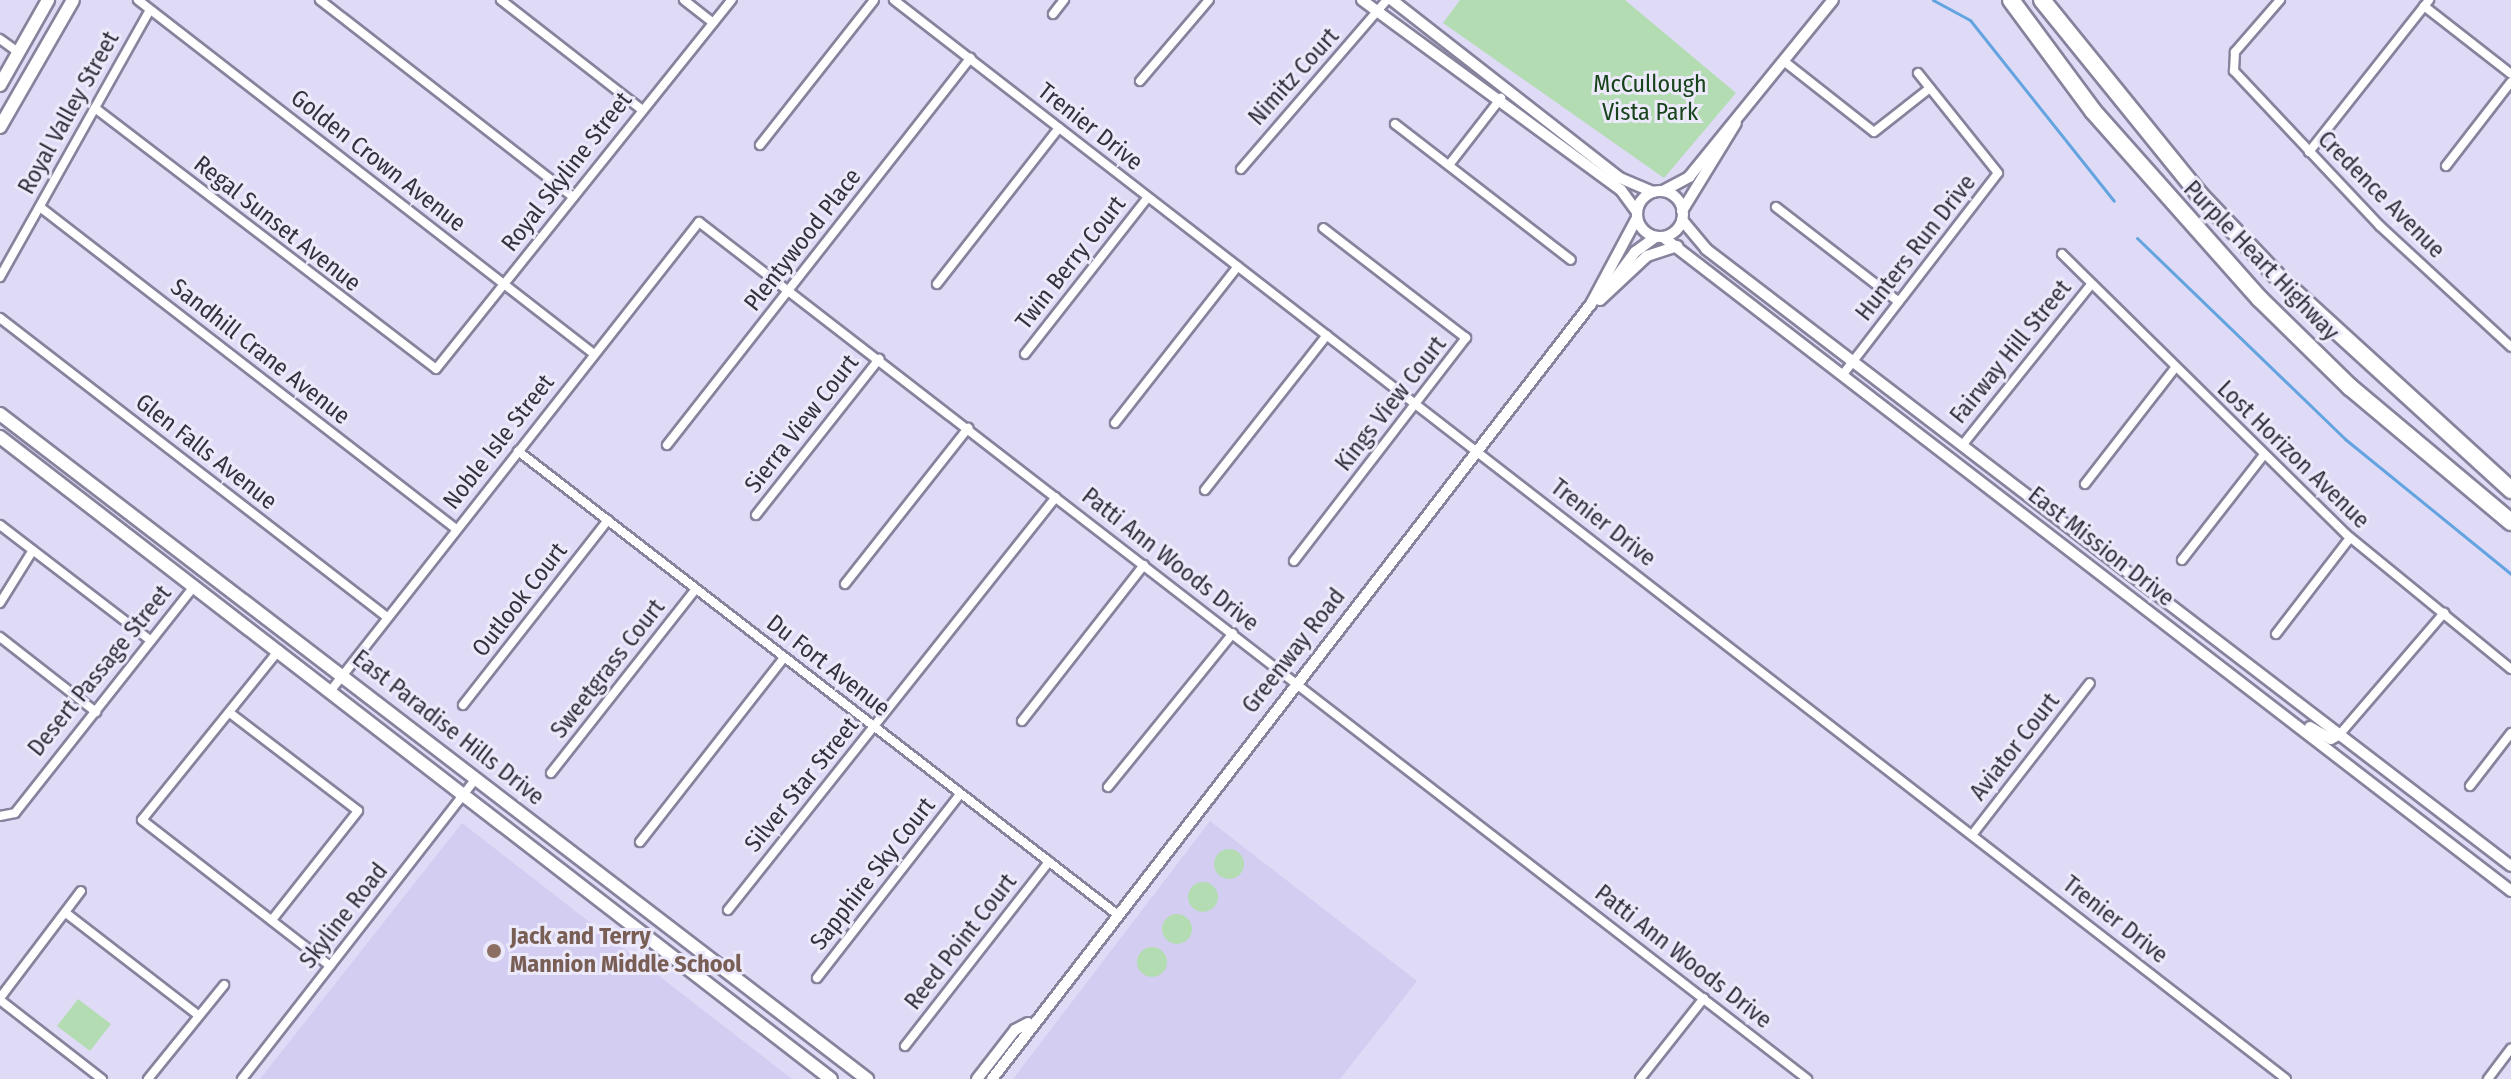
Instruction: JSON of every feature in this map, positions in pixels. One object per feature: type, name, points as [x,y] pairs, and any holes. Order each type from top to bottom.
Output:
[{"type":"highway","name":"Purple Heart Highway","points":[[2011,0],[2093,111],[2260,299],[2350,387],[2511,522]]},
{"type":"highway","name":"Purple Heart Highway","points":[[2042,0],[2270,268],[2368,367],[2511,490]]},
{"type":"main road","points":[[0,85],[48,0]]},
{"type":"main road","points":[[0,127],[73,0]]},
{"type":"main road","name":"East Paradise Hills Drive","points":[[0,414],[343,674],[867,1079]]},
{"type":"main road","name":"East Paradise Hills Drive","points":[[0,437],[332,689],[831,1079]]},
{"type":"street","name":"Golden Crown Avenue","points":[[138,0],[594,354]]},
{"type":"street","points":[[320,0],[573,197]]},
{"type":"street","points":[[501,0],[641,109]]},
{"type":"street","points":[[684,0],[713,23]]},
{"type":"street","name":"Royal Skyline Street","points":[[436,369],[641,109],[732,0]]},
{"type":"street","points":[[760,145],[874,0]]},
{"type":"street","name":"Trenier Drive","points":[[894,0],[2286,1079]]},
{"type":"street","points":[[1053,14],[1064,0]]},
{"type":"street","points":[[1140,81],[1209,0]]},
{"type":"street","points":[[1362,0],[1621,190],[1637,215]]},
{"type":"street","points":[[1389,0],[1620,178],[1658,192],[1686,180],[1736,123],[1833,0]]},
{"type":"street","name":"Nimitz Court","points":[[1241,169],[1389,0]]},
{"type":"street","name":"Credence Avenue","points":[[2280,0],[2230,63],[2309,152],[2511,347]]},
{"type":"street","points":[[2309,152],[2426,3],[2511,74]]},
{"type":"street","name":"Royal Valley Street","points":[[0,277],[150,10]]},
{"type":"street","points":[[0,39],[18,52]]},
{"type":"street","name":"Plentywood Place","points":[[667,445],[970,58]]},
{"type":"street","points":[[1785,62],[1874,132],[1930,88]]},
{"type":"street","name":"Hunters Run Drive","points":[[1844,373],[1998,173],[1918,73]]},
{"type":"street","points":[[2446,166],[2511,82]]},
{"type":"street","points":[[1449,165],[1507,91]]},
{"type":"street","name":"Regal Sunset Avenue","points":[[95,108],[436,369]]},
{"type":"street","points":[[1682,216],[1736,123]]},
{"type":"street","points":[[1395,124],[1571,260]]},
{"type":"street","points":[[937,284],[1059,128]]},
{"type":"street","name":"Greenway Road","points":[[1596,302],[1637,215],[1658,192]]},
{"type":"street","name":"East Mission Drive","points":[[1658,192],[1682,216],[1701,245],[1855,359],[2511,866]]},
{"type":"street","name":"Twin Berry Court","points":[[1025,354],[1148,197]]},
{"type":"street","name":"Sandhill Crane Avenue","points":[[40,207],[456,529]]},
{"type":"street","points":[[1776,207],[1899,302]]},
{"type":"street","name":"East Mission Drive","points":[[1637,215],[1660,237],[1678,246],[1844,373],[2511,891]]},
{"type":"street","name":"Greenway Road","points":[[992,1079],[1028,1023],[1477,450],[1596,302],[1682,216]]},
{"type":"street","name":"Patti Ann Woods Drive","points":[[699,222],[1807,1079]]},
{"type":"street","name":"Noble Isle Street","points":[[332,689],[699,222]]},
{"type":"street","name":"Kings View Court","points":[[1294,561],[1466,338],[1323,228]]},
{"type":"street","points":[[1596,302],[1647,256],[1678,246]]},
{"type":"street","name":"Lost Horizon Avenue","points":[[2062,254],[2090,286],[2350,538],[2511,669]]},
{"type":"street","points":[[1115,423],[1238,266]]},
{"type":"street","name":"Fairway Hill Street","points":[[1964,443],[2090,286]]},
{"type":"street","name":"Glen Falls Avenue","points":[[0,318],[387,617]]},
{"type":"street","points":[[1205,490],[1327,335]]},
{"type":"street","name":"Sierra View Court","points":[[756,515],[879,359]]},
{"type":"street","points":[[2085,484],[2175,368]]},
{"type":"street","points":[[845,584],[968,428]]},
{"type":"street","name":"Du Fort Avenue","points":[[518,451],[1114,912]]},
{"type":"street","points":[[2182,560],[2263,456]]},
{"type":"street","name":"Silver Star Street","points":[[728,910],[1056,497]]},
{"type":"street","name":"Outlook Court","points":[[463,705],[608,520]]},
{"type":"street","points":[[0,525],[151,641]]},
{"type":"street","points":[[2276,634],[2350,538]]},
{"type":"street","points":[[0,603],[33,550]]},
{"type":"street","points":[[1022,721],[1144,565]]},
{"type":"street","name":"Desert Passage Street","points":[[4,817],[96,712],[195,585]]},
{"type":"street","name":"Sweetgrass Court","points":[[551,773],[696,589]]},
{"type":"street","points":[[2229,673],[2319,734],[2340,734],[2444,613]]},
{"type":"street","points":[[1108,787],[1233,633]]},
{"type":"street","points":[[0,637],[96,712]]},
{"type":"street","points":[[279,649],[142,820],[330,966]]},
{"type":"street","points":[[640,842],[784,658]]},
{"type":"street","name":"Aviator Court","points":[[1972,835],[2090,683]]},
{"type":"street","points":[[230,713],[358,811],[272,920]]},
{"type":"street","points":[[2470,786],[2511,733]]},
{"type":"street","name":"Skyline Road","points":[[242,1079],[476,778]]},
{"type":"street","name":"Sapphire Sky Court","points":[[817,978],[960,794]]},
{"type":"street","name":"Reed Point Court","points":[[905,1046],[1049,862]]},
{"type":"street","points":[[81,891],[0,999],[102,1079]]},
{"type":"street","points":[[66,913],[198,1015]]},
{"type":"street","points":[[148,1079],[224,985]]},
{"type":"street","points":[[1640,1079],[1704,998]]},
{"type":"street","name":"Greenway Road","points":[[977,1079],[1015,1030],[1028,1023]]},
{"type":"street","points":[[2488,1079],[2511,1049]]},
{"type":"shaded area","points":[[1210,821],[1417,981],[1340,1079],[1013,1079]]},
{"type":"shaded area","name":"Jack and Terry Mannion Middle School","points":[[462,823],[792,1079],[260,1079]]},
{"type":"green space","name":"McCullough Vista Park","points":[[1460,0],[1625,0],[1736,93],[1664,178],[1443,23]]},
{"type":"green space","points":[[1229,849],[1240,853],[1244,864],[1240,875],[1229,879],[1218,875],[1214,864],[1218,853]]},
{"type":"green space","points":[[1203,882],[1214,886],[1218,897],[1214,908],[1203,912],[1192,908],[1188,897],[1192,886]]},
{"type":"green space","points":[[1177,914],[1188,918],[1192,929],[1188,940],[1177,944],[1166,940],[1162,929],[1166,918]]},
{"type":"green space","points":[[1152,947],[1163,951],[1167,962],[1163,973],[1152,977],[1141,973],[1137,962],[1141,951]]},
{"type":"green space","points":[[78,999],[111,1024],[90,1051],[57,1026]]},
{"type":"waterway","points":[[1933,0],[1970,20],[2114,201]]},
{"type":"waterway","points":[[2137,238],[2345,439],[2511,574]]},
{"type":"place","name":"Jack and Terry Mannion Middle School","points":[[494,951]]}]
